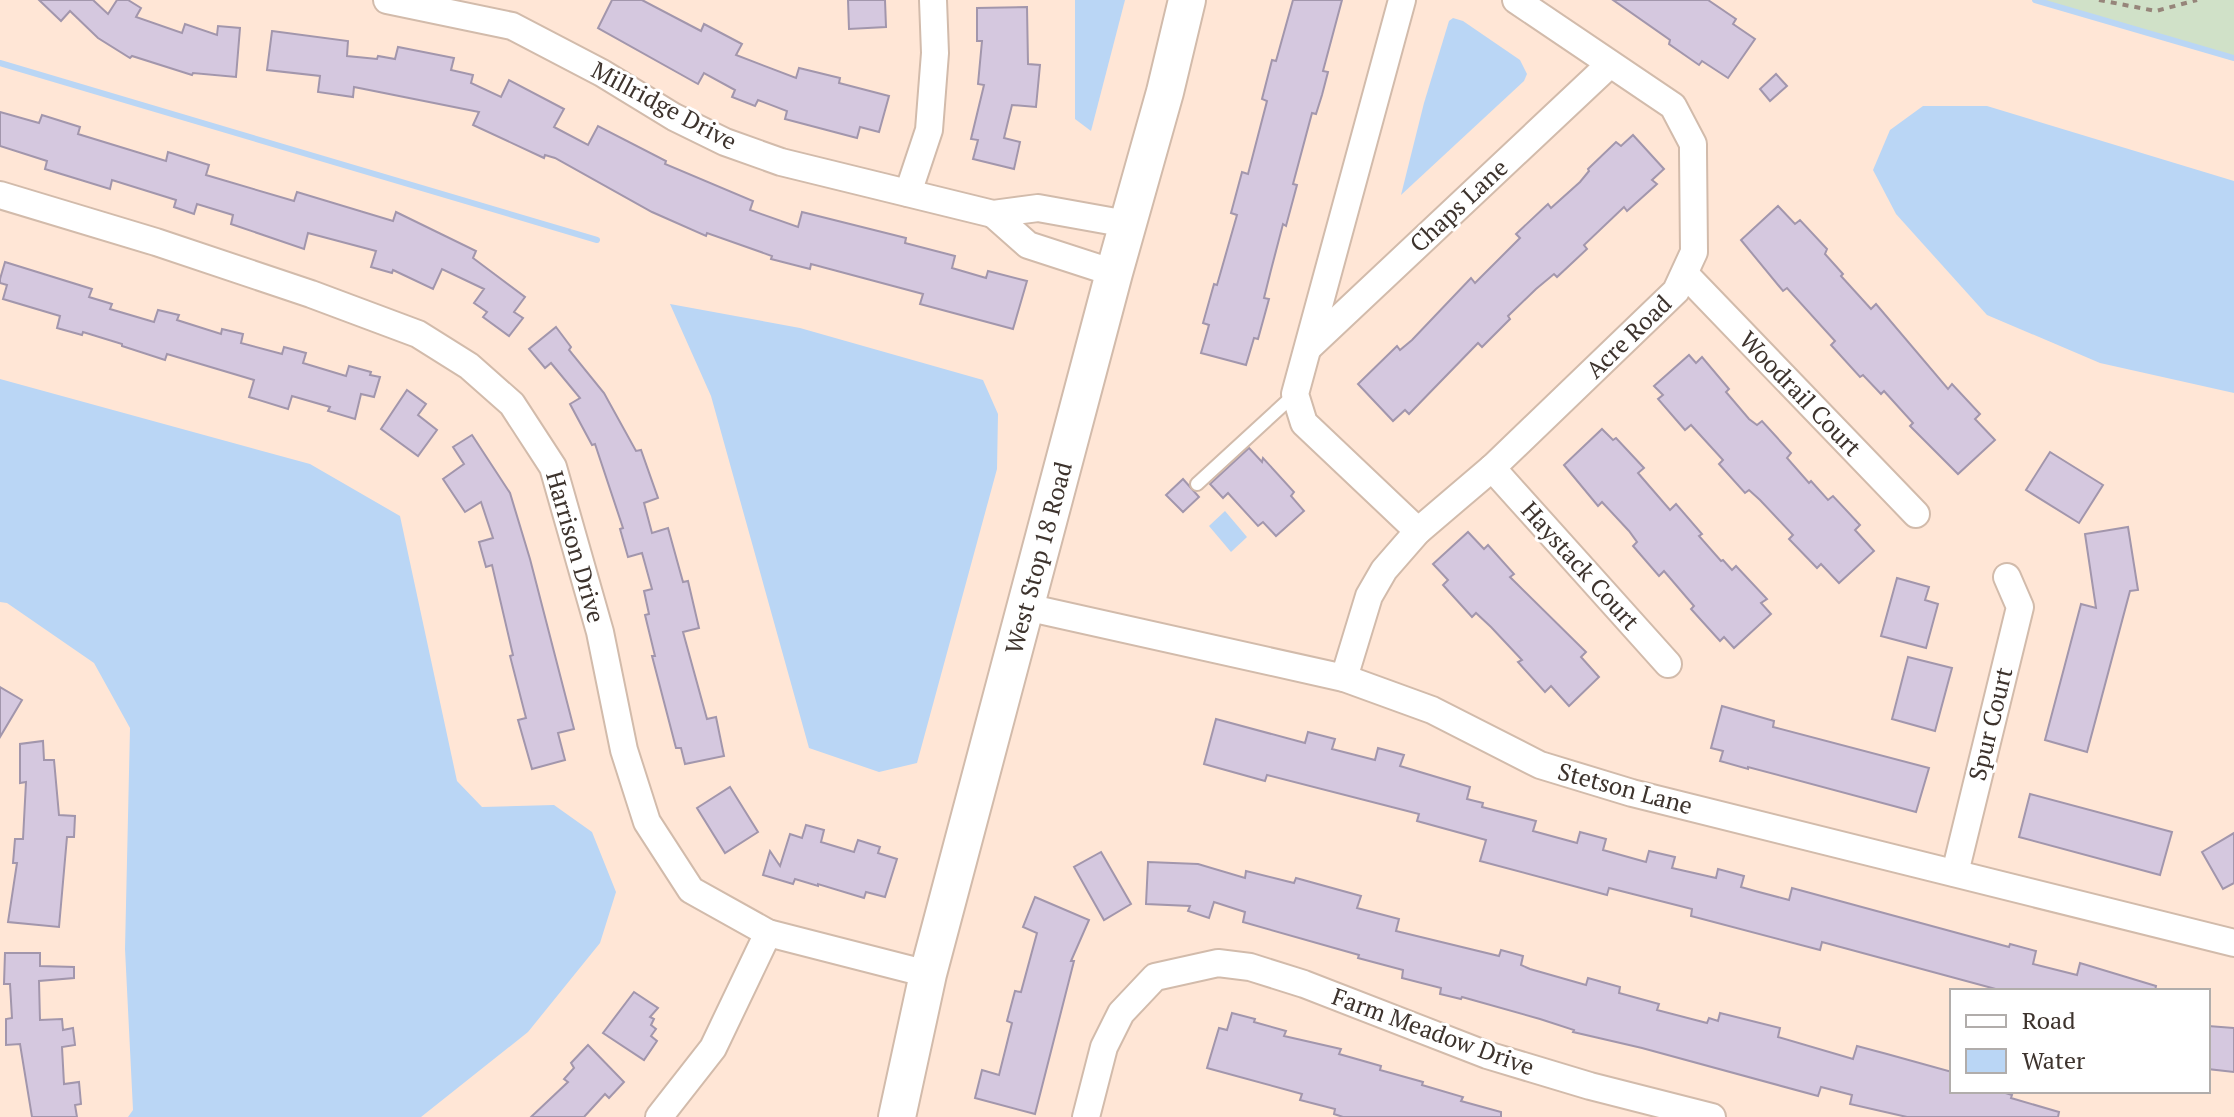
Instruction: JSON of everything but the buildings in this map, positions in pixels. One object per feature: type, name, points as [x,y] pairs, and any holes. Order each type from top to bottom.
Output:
[{"type":"street","name":"Millridge Drive","points":[[387,0],[512,26],[602,73],[674,117],[725,142],[781,162],[993,214],[1038,208],[1127,224]]},
{"type":"street","points":[[908,193],[929,130],[935,53],[933,0]]},
{"type":"street","name":"West Stop 18 Road","points":[[897,1117],[928,974],[1187,0]]},
{"type":"street","points":[[1402,0],[1295,394],[1304,423],[1418,531]]},
{"type":"street","name":"Acre Road","points":[[1344,678],[1369,596],[1384,570],[1418,531],[1492,468],[1676,291],[1694,252],[1693,144],[1673,106],[1516,0]]},
{"type":"street","name":"Chaps Lane","points":[[1309,347],[1609,65]]},
{"type":"street","name":"Harrison Drive","points":[[0,195],[156,242],[418,334],[469,366],[512,404],[553,467],[600,632],[624,750],[647,822],[691,890],[768,933],[928,974]]},
{"type":"street","name":"Millridge Drive","points":[[993,214],[1028,245],[1114,273]]},
{"type":"street","name":"Woodrail Court","points":[[1685,274],[1916,514]]},
{"type":"street","name":"Haystack Court","points":[[1492,468],[1668,664]]},
{"type":"street","name":"Spur Court","points":[[1955,873],[2020,607],[2007,577]]},
{"type":"street","name":"Stetson Lane","points":[[1026,607],[1344,678],[1432,710],[1540,765],[1632,793],[2234,943]]},
{"type":"street","points":[[659,1117],[713,1048],[768,933]]},
{"type":"street","name":"Farm Meadow Drive","points":[[1086,1117],[1104,1047],[1121,1013],[1155,977],[1218,963],[1250,967],[1304,984],[1487,1055],[1590,1086],[1712,1117]]},
{"type":"lane","points":[[1197,484],[1295,394]]},
{"type":"path","points":[[2099,0],[2156,11],[2197,0]]},
{"type":"green space","points":[[2035,0],[2234,0],[2234,58]]},
{"type":"water","points":[[1075,0],[1125,0],[1091,131],[1075,119]]},
{"type":"water","points":[[1453,18],[1463,21],[1520,60],[1527,74],[1524,81],[1401,195],[1424,103],[1449,21]]},
{"type":"water","points":[[1923,106],[1987,106],[2234,181],[2234,393],[2100,363],[1987,315],[1896,214],[1873,170],[1890,130]]},
{"type":"water","points":[[670,304],[800,328],[983,380],[998,414],[997,469],[917,763],[879,772],[809,748],[711,396]]},
{"type":"water","points":[[0,379],[310,464],[400,516],[457,781],[482,807],[554,805],[592,832],[616,892],[600,943],[528,1032],[421,1117],[128,1117],[133,1110],[125,949],[130,728],[94,663],[7,603],[0,602]]},
{"type":"water","points":[[1225,511],[1247,537],[1231,552],[1209,526]]},
{"type":"waterway","points":[[2035,0],[2234,58]]},
{"type":"waterway","points":[[0,63],[597,240]]}]
